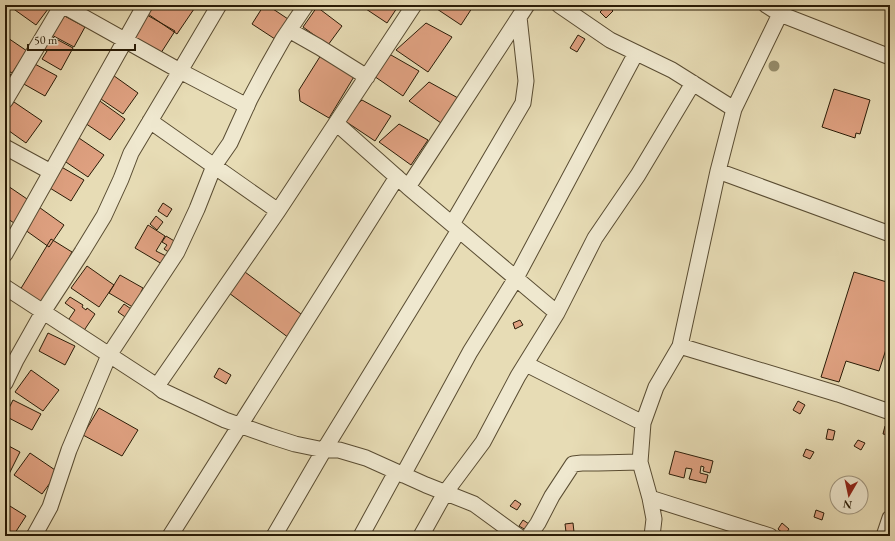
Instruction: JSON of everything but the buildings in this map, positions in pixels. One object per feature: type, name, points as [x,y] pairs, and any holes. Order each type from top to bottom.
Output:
[{"type":"street","points":[[5,101],[62,5],[180,71],[247,106]]},
{"type":"street","points":[[5,254],[145,5]]},
{"type":"street","points":[[5,383],[43,312],[104,216],[131,153],[219,5]]},
{"type":"street","points":[[157,386],[278,211],[414,5]]},
{"type":"street","points":[[559,5],[610,40],[672,70],[734,109]]},
{"type":"street","points":[[766,5],[782,10],[890,57]]},
{"type":"street","points":[[34,536],[50,506],[69,450],[109,355],[177,252],[197,210],[214,166],[230,143],[266,69],[302,6]]},
{"type":"street","points":[[652,536],[654,519],[640,462],[643,423],[656,387],[680,346],[718,171],[734,109],[782,10]]},
{"type":"street","points":[[408,187],[523,11]]},
{"type":"street","points":[[274,536],[456,227],[523,104],[526,81],[523,11]]},
{"type":"street","points":[[289,30],[367,77]]},
{"type":"street","points":[[361,536],[400,473],[470,352],[516,278],[636,53]]},
{"type":"street","points":[[421,536],[445,493],[483,442],[518,376],[557,313],[596,238],[638,175],[693,83]]},
{"type":"street","points":[[150,121],[278,211]]},
{"type":"street","points":[[336,123],[408,187],[557,313]]},
{"type":"street","points":[[5,147],[51,172]]},
{"type":"street","points":[[718,171],[890,234]]},
{"type":"street","points":[[170,536],[397,177]]},
{"type":"street","points":[[5,287],[163,391],[240,426],[295,444],[324,450],[339,450],[366,458],[445,493],[474,504],[518,536]]},
{"type":"street","points":[[680,346],[838,394],[890,412]]},
{"type":"street","points":[[526,364],[643,423]]},
{"type":"street","points":[[529,536],[552,496],[573,464],[582,462],[640,462]]},
{"type":"street","points":[[650,498],[770,536]]},
{"type":"street","points":[[884,536],[890,518]]}]
